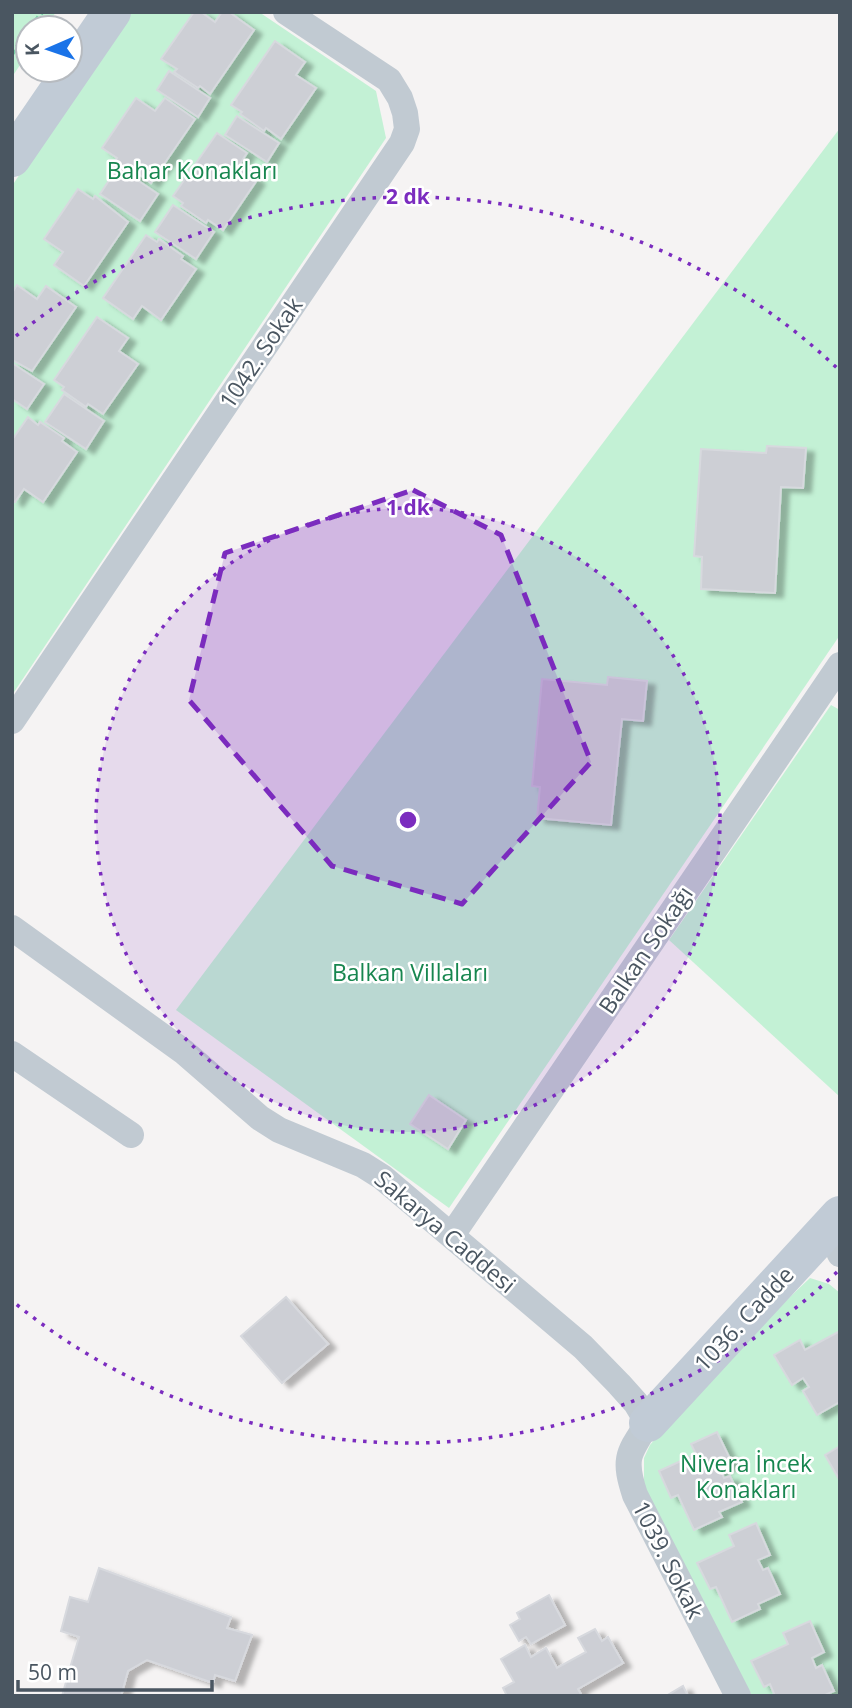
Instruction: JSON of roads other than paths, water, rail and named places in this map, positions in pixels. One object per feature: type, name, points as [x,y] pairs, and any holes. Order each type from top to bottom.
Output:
[{"type":"street","points":[[12,158],[112,12]]},
{"type":"street","name":"1042. Sokak","points":[[12,721],[402,143],[407,129],[405,113],[389,80],[286,12]]},
{"type":"street","name":"Balkan Sokağı","points":[[452,1235],[840,665]]},
{"type":"street","name":"Sakarya Caddesi","points":[[12,928],[184,1052],[260,1118],[279,1130],[363,1165],[406,1195],[602,1364],[636,1404],[648,1423]]},
{"type":"street","points":[[12,1054],[131,1135]]},
{"type":"street","name":"1036. Cadde","points":[[648,1423],[836,1232]]},
{"type":"street","name":"1039. Sokak","points":[[648,1423],[629,1453],[628,1474],[635,1495],[738,1696]]},
{"type":"park label","name":"Bahar Konakları","points":[[192,171]]},
{"type":"park label","name":"Balkan Villaları","points":[[410,973]]},
{"type":"park label","name":"Nivera İncek Konakları","points":[[746,1477]]}]
